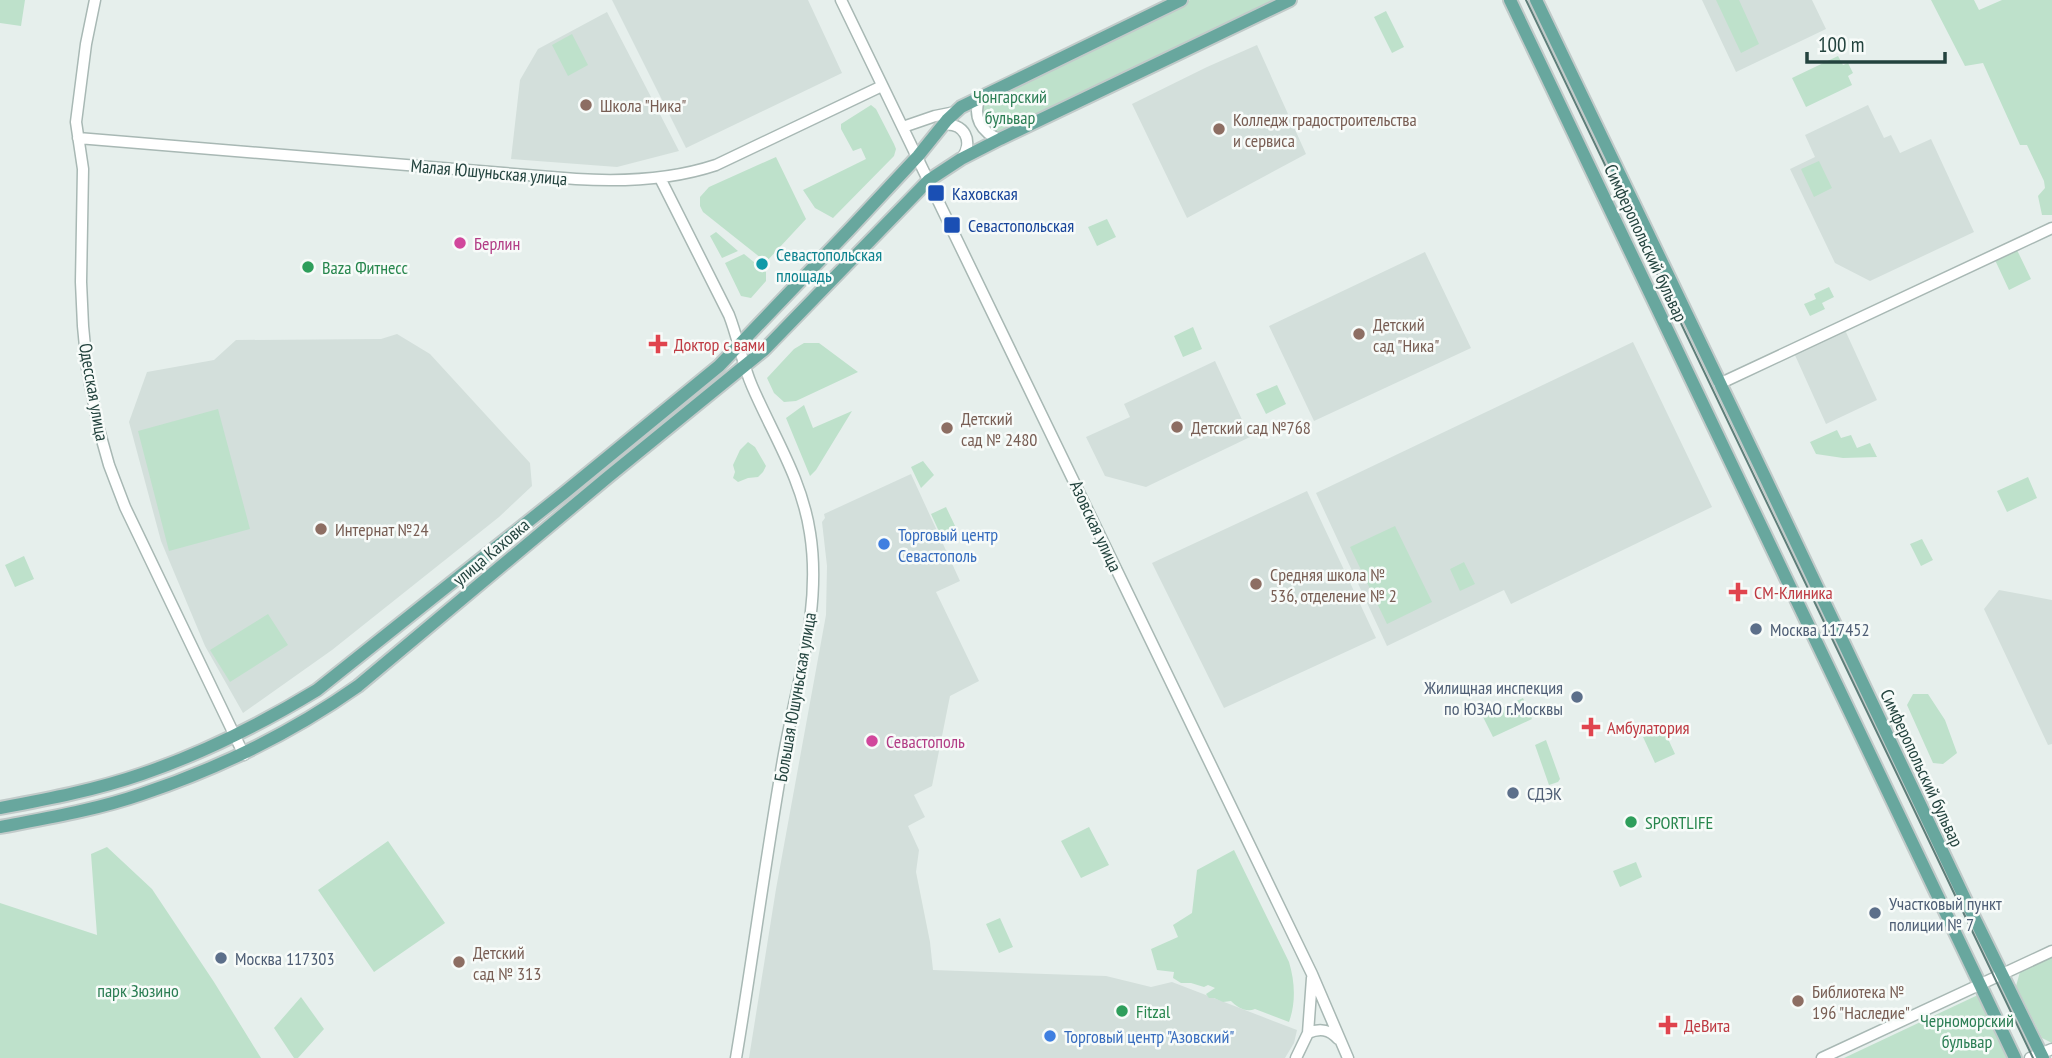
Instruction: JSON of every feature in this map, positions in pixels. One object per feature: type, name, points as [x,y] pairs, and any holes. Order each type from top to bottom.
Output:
[{"type":"main road","points":[[918,156],[955,112],[1181,0]]},
{"type":"main road","points":[[929,180],[961,159],[1000,139],[1290,0]]},
{"type":"main road","name":"Симферопольский бульвар","points":[[1510,0],[2015,1058]]},
{"type":"main road","name":"Симферопольский бульвар","points":[[1536,0],[2041,1055]]},
{"type":"main road","name":"улица Каховка","points":[[0,808],[63,796],[142,775],[235,737],[296,702],[344,669],[719,366],[918,156]]},
{"type":"main road","name":"улица Каховка","points":[[0,827],[140,795],[244,755],[324,710],[358,686],[746,365],[788,327],[929,180]]},
{"type":"main road","points":[[1748,502],[1772,491]]},
{"type":"street","name":"Одесская улица","points":[[95,0],[76,121],[84,193],[81,282],[83,326],[87,368],[98,426],[125,507],[244,755]]},
{"type":"street","name":"Азовская улица","points":[[841,0],[1312,974],[1308,1033],[1296,1058]]},
{"type":"street","name":"Малая Юшуньская улица","points":[[78,138],[576,179],[609,181],[660,178],[704,169],[730,160],[882,86]]},
{"type":"street","points":[[980,98],[976,110],[979,124],[988,134],[1000,139]]},
{"type":"street","points":[[903,127],[955,112]]},
{"type":"street","points":[[942,125],[958,126],[966,134],[968,145],[961,159]]},
{"type":"street","points":[[660,178],[729,315],[740,346]]},
{"type":"street","points":[[1719,384],[2052,228]]},
{"type":"street","name":"Большая Юшуньская улица","points":[[736,1058],[780,777],[811,613],[814,576],[810,531],[801,495],[792,469],[751,384],[740,346]]},
{"type":"street","points":[[1822,1058],[2052,951]]},
{"type":"street","points":[[1312,974],[1348,1058]]},
{"type":"street","points":[[1308,1033],[1325,1030],[1341,1041]]},
{"type":"shaded area","points":[[612,0],[808,0],[842,73],[686,148]]},
{"type":"shaded area","points":[[1702,0],[1812,0],[1826,29],[1736,72]]},
{"type":"shaded area","name":"Школа \"Ника\"","points":[[607,12],[679,151],[617,167],[511,159],[520,80],[538,49]]},
{"type":"shaded area","name":"Колледж градостроительства и сервиса","points":[[1257,45],[1306,154],[1187,218],[1132,104]]},
{"type":"shaded area","points":[[1868,105],[1884,138],[1891,135],[1900,153],[1931,139],[1974,232],[1870,281],[1835,263],[1790,169],[1815,157],[1805,135]]},
{"type":"shaded area","points":[[1425,252],[1471,348],[1314,421],[1269,326]]},
{"type":"shaded area","points":[[1845,330],[1877,400],[1826,424],[1794,353]]},
{"type":"shaded area","name":"Интернат №24","points":[[397,334],[430,354],[530,463],[532,486],[499,517],[332,650],[243,713],[205,646],[161,541],[129,422],[147,372],[214,360],[236,340],[381,339]]},
{"type":"shaded area","points":[[1633,342],[1712,507],[1511,604],[1504,590],[1387,646],[1316,493]]},
{"type":"shaded area","name":"Детский сад №768","points":[[1215,361],[1250,437],[1146,487],[1105,476],[1086,437],[1130,417],[1124,404]]},
{"type":"shaded area","points":[[911,474],[960,581],[936,592],[979,681],[950,696],[932,786],[914,795],[925,817],[908,826],[919,850],[916,872],[933,970],[1106,976],[1151,987],[1172,982],[1297,1030],[1294,1043],[1285,1058],[749,1058],[776,889],[826,615],[827,566],[822,522],[824,514]]},
{"type":"shaded area","name":"Средняя школа № 536, отделение № 2","points":[[1307,491],[1376,638],[1224,708],[1152,563]]},
{"type":"shaded area","points":[[1999,590],[2052,600],[2052,744],[2048,745],[1984,609]]},
{"type":"green space","points":[[0,0],[25,0],[21,26],[0,23]]},
{"type":"green space","name":"Чонгарский бульвар","points":[[1190,0],[1274,0],[999,132],[986,127],[979,113],[983,99]]},
{"type":"green space","points":[[1716,0],[1739,0],[1759,44],[1741,53]]},
{"type":"green space","points":[[1931,0],[1974,0],[1979,10],[2002,0],[2052,0],[2052,215],[2042,215],[2038,196],[2045,188],[2044,181],[2027,145],[2020,145],[1983,63],[1965,66]]},
{"type":"green space","points":[[1386,11],[1404,47],[1392,53],[1374,17]]},
{"type":"green space","points":[[572,34],[588,65],[568,76],[552,45]]},
{"type":"green space","points":[[1838,56],[1843,65],[1848,63],[1853,73],[1848,76],[1852,85],[1806,107],[1792,78]]},
{"type":"green space","points":[[871,105],[876,109],[894,144],[894,156],[833,218],[815,208],[803,190],[866,159],[861,148],[853,151],[841,124]]},
{"type":"green space","points":[[776,157],[806,219],[766,262],[703,212],[700,197],[709,187]]},
{"type":"green space","points":[[1819,161],[1832,188],[1814,197],[1801,169]]},
{"type":"green space","points":[[1107,219],[1116,237],[1097,246],[1088,227]]},
{"type":"green space","points":[[716,232],[738,251],[722,258],[710,236]]},
{"type":"green space","points":[[2017,250],[2031,279],[2009,290],[1995,260]]},
{"type":"green space","points":[[744,254],[766,272],[766,281],[751,298],[741,296],[725,263]]},
{"type":"green space","points":[[1829,287],[1834,297],[1822,303],[1825,309],[1810,316],[1804,304],[1816,299],[1814,294]]},
{"type":"green space","points":[[1193,327],[1202,349],[1183,357],[1174,336]]},
{"type":"green space","points":[[804,343],[819,343],[858,372],[796,401],[784,402],[774,393],[767,378],[794,349]]},
{"type":"green space","points":[[1277,385],[1286,404],[1266,414],[1256,394]]},
{"type":"green space","points":[[804,405],[813,428],[852,411],[810,476],[786,418]]},
{"type":"green space","points":[[218,409],[250,529],[169,551],[138,431]]},
{"type":"green space","points":[[1837,430],[1841,438],[1851,435],[1857,448],[1870,443],[1877,457],[1843,458],[1816,454],[1810,442]]},
{"type":"green space","points":[[748,442],[755,447],[766,466],[758,477],[738,482],[733,478],[733,465],[740,450]]},
{"type":"green space","points":[[923,461],[934,475],[921,488],[911,467]]},
{"type":"green space","points":[[2028,477],[2037,498],[2007,512],[1997,491]]},
{"type":"green space","points":[[946,507],[957,530],[942,538],[931,514]]},
{"type":"green space","points":[[1395,526],[1432,602],[1387,624],[1350,547]]},
{"type":"green space","points":[[1922,539],[1933,560],[1921,566],[1910,544]]},
{"type":"green space","points":[[24,556],[34,579],[15,587],[5,565]]},
{"type":"green space","points":[[1464,562],[1475,584],[1460,591],[1450,569]]},
{"type":"green space","points":[[268,614],[288,645],[230,682],[210,650]]},
{"type":"green space","points":[[1913,694],[1928,694],[1945,720],[1957,753],[1943,764],[1933,763],[1907,705]]},
{"type":"green space","points":[[1523,698],[1532,719],[1493,737],[1483,717]]},
{"type":"green space","points":[[1663,728],[1675,754],[1655,763],[1643,737]]},
{"type":"green space","points":[[1546,740],[1560,779],[1549,785],[1535,745]]},
{"type":"green space","points":[[1089,827],[1109,865],[1081,878],[1061,841]]},
{"type":"green space","points":[[388,841],[445,923],[374,972],[318,890]]},
{"type":"green space","name":"парк Зюзино","points":[[107,847],[152,889],[261,1058],[0,1058],[0,903],[97,935],[91,854]]},
{"type":"green space","points":[[1234,850],[1289,962],[1294,992],[1289,1022],[1255,1009],[1242,1009],[1231,1001],[1209,998],[1206,994],[1215,988],[1181,983],[1173,978],[1174,972],[1157,970],[1151,949],[1178,937],[1173,925],[1192,913],[1197,870]]},
{"type":"green space","points":[[1636,862],[1642,877],[1620,887],[1613,871]]},
{"type":"green space","points":[[1000,918],[1013,947],[999,953],[986,924]]},
{"type":"green space","points":[[2052,957],[2052,1043],[2042,1038],[2016,986],[2020,972]]},
{"type":"green space","name":"Черноморский бульвар","points":[[1980,994],[2006,1050],[2007,1058],[1844,1058]]},
{"type":"green space","points":[[301,997],[324,1029],[298,1058],[294,1058],[274,1028]]},
{"type":"tram line","points":[[1526,0],[2033,1058]]},
{"type":"place","name":"Школа \"Ника\"","points":[[586,105]]},
{"type":"place","name":"Колледж градостроительства и сервиса","points":[[1219,129]]},
{"type":"place","name":"Каховская","points":[[936,193]]},
{"type":"place","name":"Севастопольская","points":[[952,225]]},
{"type":"place","name":"Берлин","points":[[460,243]]},
{"type":"place","name":"Севастопольская площадь","points":[[762,264]]},
{"type":"place","name":"Baza Фитнесс","points":[[308,267]]},
{"type":"place","name":"Детский сад \"Ника\"","points":[[1359,334]]},
{"type":"place","name":"Доктор с вами","points":[[658,344]]},
{"type":"place","name":"Детский сад №768","points":[[1177,427]]},
{"type":"place","name":"Детский сад № 2480","points":[[947,428]]},
{"type":"place","name":"Интернат №24","points":[[321,529]]},
{"type":"place","name":"Торговый центр Севастополь","points":[[884,544]]},
{"type":"place","name":"Средняя школа № 536, отделение № 2","points":[[1256,584]]},
{"type":"place","name":"СМ-Клиника","points":[[1738,592]]},
{"type":"place","name":"Москва 117452","points":[[1756,629]]},
{"type":"place","name":"Жилищная инспекция по ЮЗАО г.Москвы","points":[[1577,697]]},
{"type":"place","name":"Амбулатория","points":[[1591,727]]},
{"type":"place","name":"Севастополь","points":[[872,741]]},
{"type":"place","name":"СДЭК","points":[[1513,793]]},
{"type":"place","name":"SPORTLIFE","points":[[1631,822]]},
{"type":"place","name":"Участковый пункт полиции № 7","points":[[1875,913]]},
{"type":"place","name":"Москва 117303","points":[[221,958]]},
{"type":"place","name":"Детский сад № 313","points":[[459,962]]},
{"type":"place","name":"Библиотека № 196 \"Наследие\"","points":[[1798,1001]]},
{"type":"place","name":"Fitzal","points":[[1122,1011]]},
{"type":"place","name":"ДеВита","points":[[1668,1025]]},
{"type":"place","name":"Торговый центр \"Азовский\"","points":[[1050,1036]]}]
